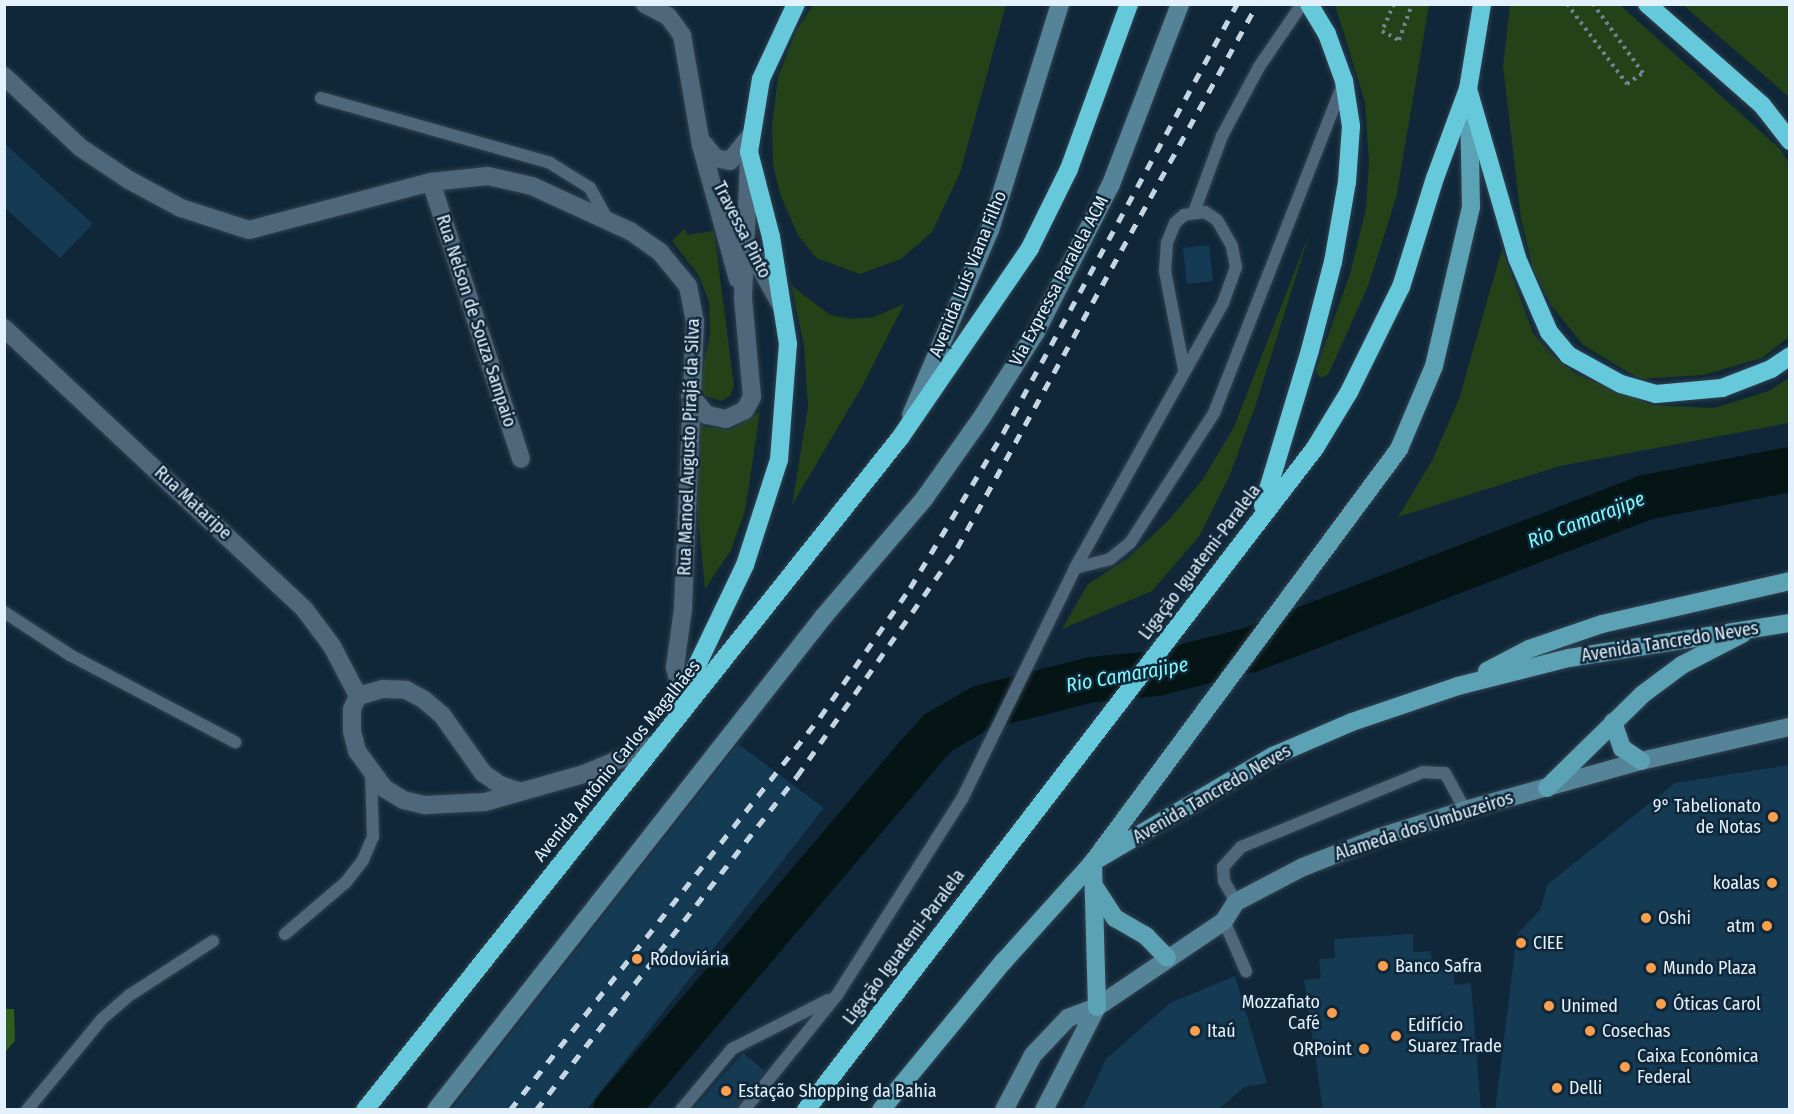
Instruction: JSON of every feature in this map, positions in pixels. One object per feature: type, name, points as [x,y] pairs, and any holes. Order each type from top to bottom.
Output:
[{"type":"highway","points":[[658,743],[745,565],[779,460],[787,387],[785,314],[750,143],[761,79],[796,4]]},
{"type":"highway","name":"Avenida Antônio Carlos Magalhães","points":[[365,1110],[900,438],[1030,248],[1074,159],[1129,4]]},
{"type":"highway","points":[[1259,516],[1333,262],[1350,149],[1351,126],[1344,81],[1327,34],[1309,4]]},
{"type":"highway","name":"Ligação Iguatemi-Paralela","points":[[806,1110],[1239,546],[1259,516],[1314,448],[1379,337],[1401,287],[1435,178],[1468,89],[1482,4]]},
{"type":"highway","points":[[1648,5],[1762,105],[1790,141]]},
{"type":"highway","points":[[1468,89],[1517,258],[1549,332],[1568,355],[1621,384],[1656,394],[1722,388],[1771,369],[1790,356]]},
{"type":"main road","name":"Avenida Luís Viana Filho","points":[[900,438],[990,230],[1060,4]]},
{"type":"main road","name":"Via Expressa Paralela ACM","points":[[436,1110],[824,616],[924,499],[1036,332],[1111,184],[1180,4]]},
{"type":"main road","points":[[1044,1110],[1097,1007],[1093,947],[1096,889],[1093,862],[1313,569],[1399,450],[1434,366],[1471,207],[1468,89]]},
{"type":"main road","points":[[1762,105],[1790,127]]},
{"type":"main road","points":[[1458,686],[1529,649],[1602,624],[1790,581]]},
{"type":"main road","name":"Avenida Tancredo Neves","points":[[881,1110],[1004,961],[1093,862],[1274,756],[1352,722],[1458,686],[1569,658],[1790,623]]},
{"type":"main road","points":[[1547,788],[1613,722],[1682,665],[1755,628]]},
{"type":"main road","points":[[1613,722],[1623,748],[1641,761]]},
{"type":"main road","name":"Alameda dos Umbuzeiros","points":[[1236,902],[1303,867],[1380,837],[1465,810],[1641,761],[1790,727]]},
{"type":"main road","points":[[1096,889],[1115,918],[1146,936],[1167,958]]},
{"type":"main road","points":[[1004,1110],[1034,1054],[1048,1036],[1068,1018],[1097,1007],[1224,921],[1236,902]]},
{"type":"street","name":"Travessa Pinto","points":[[645,4],[666,10],[678,24],[687,50],[700,141],[743,298]]},
{"type":"street","name":"Rua Manoel Augusto Pirajá da Silva","points":[[4,76],[81,148],[181,208],[249,230],[280,224],[431,182],[488,176],[532,186],[608,221],[660,252],[688,286],[695,321],[690,395],[683,609],[675,667],[682,696]]},
{"type":"street","name":"Travessa Pinto","points":[[700,141],[722,162],[739,154],[750,143]]},
{"type":"street","name":"Travessa Pinto","points":[[700,141],[745,240],[785,314]]},
{"type":"street","points":[[690,395],[707,415],[717,418],[735,416],[748,404],[753,379],[743,298],[750,143]]},
{"type":"street","name":"Rua Nelson de Souza Sampaio","points":[[431,182],[521,459]]},
{"type":"street","name":"Rua Mataripe","points":[[4,328],[305,610],[332,646],[358,696]]},
{"type":"street","points":[[521,792],[500,785],[483,773],[442,715],[423,699],[406,690],[383,689],[358,696],[352,709],[352,731],[357,751],[384,788],[403,800],[425,805],[485,802],[521,792],[584,774],[658,743]]},
{"type":"lane","points":[[1194,212],[1222,136],[1259,67],[1302,4]]},
{"type":"lane","points":[[1075,568],[1110,559],[1130,543],[1214,413],[1344,81]]},
{"type":"lane","points":[[321,98],[550,163],[590,188],[608,221]]},
{"type":"lane","points":[[744,1110],[837,995],[962,799],[1050,614],[1223,303],[1236,267],[1232,246],[1217,220],[1204,212],[1194,212],[1175,223],[1167,243],[1165,271],[1184,370]]},
{"type":"lane","points":[[4,612],[70,655],[235,742]]},
{"type":"lane","points":[[1236,902],[1224,881],[1223,867],[1241,847],[1423,772],[1445,773],[1465,810]]},
{"type":"lane","points":[[285,934],[346,882],[363,860],[373,837],[371,773]]},
{"type":"lane","points":[[1224,921],[1246,971]]},
{"type":"lane","points":[[27,1110],[102,1019],[129,995],[213,941]]},
{"type":"lane","points":[[681,1110],[732,1049],[837,995]]},
{"type":"path","points":[[1395,4],[1382,32],[1399,40],[1412,4]]},
{"type":"path","points":[[1567,4],[1627,84],[1643,73],[1593,4]]},
{"type":"green space","points":[[814,4],[1006,5],[960,173],[932,232],[901,259],[860,274],[816,258],[798,235],[780,194],[773,165],[772,125],[778,77],[796,31]]},
{"type":"green space","points":[[1335,5],[1429,5],[1396,198],[1368,286],[1328,375],[1320,378],[1316,370],[1350,274],[1366,209],[1369,163],[1365,102]]},
{"type":"green space","points":[[1510,5],[1620,5],[1781,150],[1790,165],[1789,337],[1762,358],[1703,375],[1640,379],[1583,345],[1551,305],[1533,269],[1521,219],[1503,66]]},
{"type":"green space","points":[[1683,5],[1789,5],[1789,97]]},
{"type":"green space","points":[[685,228],[687,235],[714,231],[734,386],[730,396],[721,401],[705,396],[699,386],[710,334],[709,301],[699,276],[672,241]]},
{"type":"green space","points":[[1310,232],[1255,407],[1229,477],[1200,535],[1152,591],[1062,629],[1088,584],[1128,558],[1169,520],[1203,479],[1234,427]]},
{"type":"green space","points":[[1502,249],[1533,333],[1552,355],[1576,374],[1652,405],[1714,408],[1769,391],[1789,378],[1789,423],[1560,466],[1398,517],[1432,461],[1459,399]]},
{"type":"green space","points":[[791,285],[830,315],[852,319],[874,317],[904,304],[863,385],[792,505],[808,407],[804,345]]},
{"type":"green space","points":[[760,412],[745,511],[731,550],[705,589],[697,507],[699,426],[730,430]]},
{"type":"green space","points":[[5,1009],[14,1009],[15,1041],[5,1052]]},
{"type":"building","points":[[4,143],[93,224],[60,258],[4,207]]},
{"type":"building","points":[[1209,245],[1213,281],[1187,284],[1183,248]]},
{"type":"building","name":"Rodoviária","points":[[738,744],[824,808],[586,1110],[451,1110]]},
{"type":"building","name":"Mundo Plaza","points":[[1790,765],[1790,1110],[1495,1110],[1517,934],[1540,910],[1548,884],[1675,783]]},
{"type":"building","points":[[1413,934],[1413,952],[1431,951],[1432,968],[1454,967],[1454,985],[1471,983],[1481,1110],[1323,1110],[1304,980],[1321,978],[1319,959],[1335,958],[1334,939]]},
{"type":"building","name":"Itaú","points":[[1235,976],[1267,1083],[1244,1087],[1218,1110],[1082,1110],[1106,1059],[1170,1003]]},
{"type":"building","name":"Estação Shopping da Bahia","points":[[743,1053],[765,1071],[736,1110],[692,1110]]},
{"type":"waterway","name":"Rio Camarajipe","points":[[615,1110],[918,754],[938,732],[981,707],[1092,679],[1156,673],[1251,649],[1644,497],[1790,469]]},
{"type":"railway","points":[[510,1110],[820,717],[910,588],[1003,433],[1237,4]]},
{"type":"railway","points":[[536,1110],[797,776],[957,548],[1257,4]]},
{"type":"place","name":"9° Tabelionato de Notas","points":[[1773,817]]},
{"type":"place","name":"koalas","points":[[1772,883]]},
{"type":"place","name":"Oshi","points":[[1646,918]]},
{"type":"place","name":"atm","points":[[1767,926]]},
{"type":"place","name":"CIEE","points":[[1521,943]]},
{"type":"place","name":"Rodoviária","points":[[637,959]]},
{"type":"place","name":"Banco Safra","points":[[1383,966]]},
{"type":"place","name":"Mundo Plaza","points":[[1651,968]]},
{"type":"place","name":"Óticas Carol","points":[[1661,1004]]},
{"type":"place","name":"Unimed","points":[[1549,1006]]},
{"type":"place","name":"Mozzafiato Café","points":[[1332,1013]]},
{"type":"place","name":"Itaú","points":[[1195,1031]]},
{"type":"place","name":"Cosechas","points":[[1590,1031]]},
{"type":"place","name":"Edifício Suarez Trade","points":[[1396,1036]]},
{"type":"place","name":"QRPoint","points":[[1364,1049]]},
{"type":"place","name":"Caixa Econômica Federal","points":[[1625,1067]]},
{"type":"place","name":"Delli","points":[[1557,1088]]},
{"type":"place","name":"Estação Shopping da Bahia","points":[[726,1091]]}]
